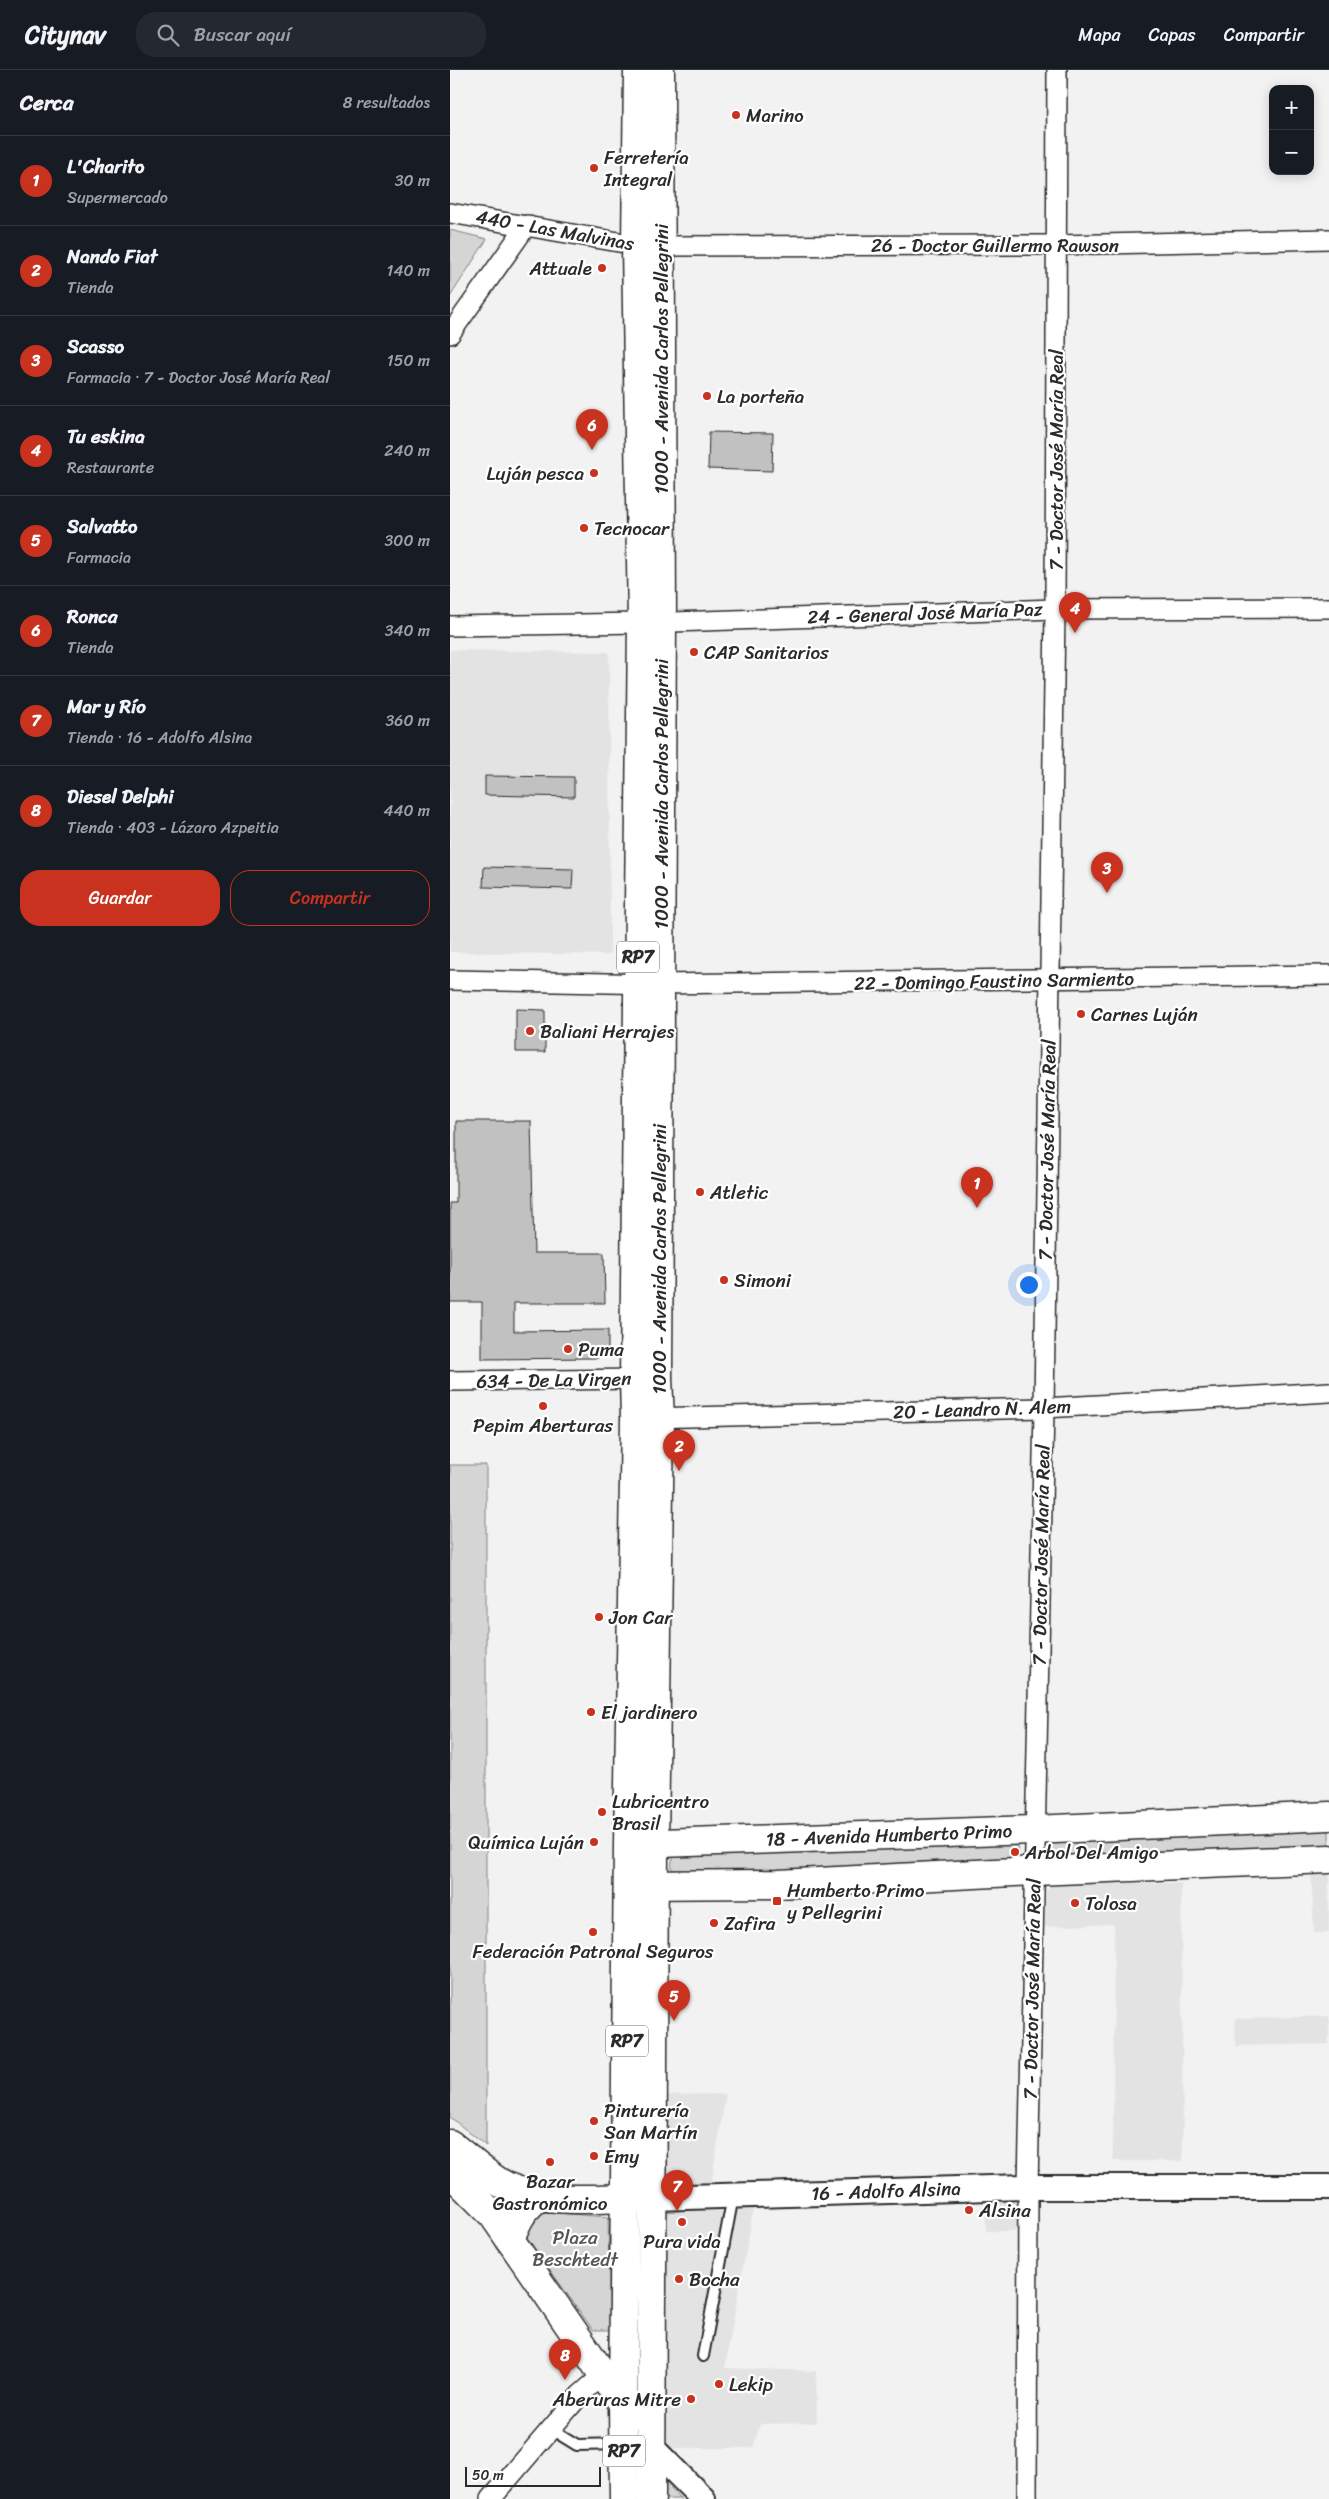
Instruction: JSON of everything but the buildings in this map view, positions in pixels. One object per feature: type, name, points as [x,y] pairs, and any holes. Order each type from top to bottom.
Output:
[{"type":"main road","name":"1000 - Avenida Carlos Pellegrini","points":[[638,70],[648,245],[652,622],[646,1379],[648,1418],[641,1843],[654,2198],[652,2499]]},
{"type":"main road","name":"1000 - Avenida Carlos Pellegrini","points":[[648,245],[660,70]]},
{"type":"main road","name":"18 - Avenida Humberto Primo","points":[[641,1843],[1034,1830],[1329,1816]]},
{"type":"main road","points":[[642,1885],[778,1884],[1329,1859]]},
{"type":"main road","name":"1000 - Avenida Carlos Pellegrini","points":[[624,2499],[623,2403],[626,2198],[642,1885]]},
{"type":"main road","points":[[450,2144],[505,2186],[540,2196],[564,2199],[654,2198]]},
{"type":"main road","points":[[450,2172],[480,2199],[604,2374],[652,2448]]},
{"type":"main road","points":[[510,2240],[518,2218],[525,2207],[540,2196]]},
{"type":"street","name":"7 - Doctor José María Real","points":[[1027,2499],[1028,2187],[1044,1408],[1048,981],[1055,609],[1057,70]]},
{"type":"street","name":"440 - Las Malvinas","points":[[450,213],[648,245]]},
{"type":"street","points":[[450,334],[527,225]]},
{"type":"street","name":"26 - Doctor Guillermo Rawson","points":[[648,245],[1057,246],[1329,239]]},
{"type":"street","name":"24 - General José María Paz","points":[[450,626],[652,622],[1055,609],[1329,608]]},
{"type":"street","name":"22 - Domingo Faustino Sarmiento","points":[[450,980],[649,984],[1048,981],[1329,975]]},
{"type":"street","name":"634 - De La Virgen","points":[[450,1381],[646,1379]]},
{"type":"street","name":"20 - Leandro N. Alem","points":[[648,1418],[1044,1408],[1329,1392]]},
{"type":"street","name":"16 - Adolfo Alsina","points":[[654,2198],[1028,2187],[1329,2187]]},
{"type":"street","points":[[491,2499],[580,2395],[604,2374]]},
{"type":"street","points":[[652,2448],[703,2499]]},
{"type":"lane","points":[[703,2356],[733,2195]]},
{"type":"lane","points":[[551,2429],[577,2445],[624,2444]]},
{"type":"shaded area","points":[[450,650],[609,652],[610,955],[450,952]]},
{"type":"shaded area","points":[[1329,1869],[1329,1933],[1314,1933],[1311,1870]]},
{"type":"shaded area","points":[[1114,1877],[1114,1883],[1181,1883],[1183,2161],[1113,2161],[1114,1924],[1045,1927],[1046,1892],[1052,1883]]},
{"type":"shaded area","points":[[1329,2016],[1329,2044],[1236,2046],[1235,2019]]},
{"type":"shaded area","points":[[726,2094],[711,2184],[674,2185],[667,2183],[662,2174],[658,2095]]},
{"type":"shaded area","points":[[985,2196],[1012,2197],[1016,2200],[1019,2206],[1019,2231],[986,2231]]},
{"type":"shaded area","points":[[755,2200],[725,2368],[816,2371],[817,2423],[760,2424],[753,2448],[666,2448],[662,2445],[664,2208]]},
{"type":"green space","points":[[450,230],[487,239],[450,297]]},
{"type":"green space","points":[[450,1465],[486,1465],[486,2146],[450,2117]]},
{"type":"green space","points":[[1329,1822],[1329,1849],[1059,1861],[1051,1849],[1051,1842]]},
{"type":"green space","points":[[1018,1844],[1019,1858],[1014,1864],[674,1874],[672,1866],[676,1853]]},
{"type":"green space","name":"Plaza Beschtedt","points":[[530,2211],[608,2217],[610,2330],[593,2330],[523,2232]]},
{"type":"green space","points":[[661,2479],[681,2499],[661,2499]]},
{"type":"place","name":"Marino","points":[[736,115]]},
{"type":"place","name":"Ferretería Integral","points":[[594,168]]},
{"type":"place","name":"Attuale","points":[[602,268]]},
{"type":"place","name":"La porteña","points":[[707,396]]},
{"type":"place","name":"Ronca","points":[[592,450]]},
{"type":"place","name":"Luján pesca","points":[[594,473]]},
{"type":"place","name":"Tecnocar","points":[[584,528]]},
{"type":"place","name":"Tu eskina","points":[[1075,633]]},
{"type":"place","name":"CAP Sanitarios","points":[[694,652]]},
{"type":"place","name":"Scasso","points":[[1107,893]]},
{"type":"place","name":"Carnes Luján","points":[[1081,1014]]},
{"type":"place","name":"Baliani Herrajes","points":[[530,1031]]},
{"type":"place","name":"Atletic","points":[[700,1192]]},
{"type":"place","name":"L'Charito","points":[[977,1208]]},
{"type":"place","name":"Simoni","points":[[724,1280]]},
{"type":"place","name":"Puma","points":[[568,1349]]},
{"type":"place","name":"Pepim Aberturas","points":[[543,1406]]},
{"type":"place","name":"Nando Fiat","points":[[679,1471]]},
{"type":"place","name":"Jon Car","points":[[599,1617]]},
{"type":"place","name":"El jardinero","points":[[591,1712]]},
{"type":"place","name":"Lubricentro Brasil","points":[[602,1812]]},
{"type":"place","name":"Química Luján","points":[[594,1842]]},
{"type":"place","name":"Arbol Del Amigo","points":[[1015,1852]]},
{"type":"place","name":"Humberto Primo y Pellegrini","points":[[777,1901]]},
{"type":"place","name":"Tolosa","points":[[1075,1903]]},
{"type":"place","name":"Zafira","points":[[714,1923]]},
{"type":"place","name":"Federación Patronal Seguros","points":[[593,1932]]},
{"type":"place","name":"Salvatto","points":[[674,2021]]},
{"type":"place","name":"Pinturería San Martín","points":[[594,2121]]},
{"type":"place","name":"Emy","points":[[594,2156]]},
{"type":"place","name":"Bazar Gastronómico","points":[[550,2162]]},
{"type":"place","name":"Alsina","points":[[969,2210]]},
{"type":"place","name":"Mar y Río","points":[[677,2211]]},
{"type":"place","name":"Pura vida","points":[[682,2222]]},
{"type":"place","name":"Bocha","points":[[679,2279]]},
{"type":"place","name":"Diesel Delphi","points":[[565,2380]]},
{"type":"place","name":"Lekip","points":[[719,2384]]},
{"type":"place","name":"Aberuras Mitre","points":[[691,2399]]}]
